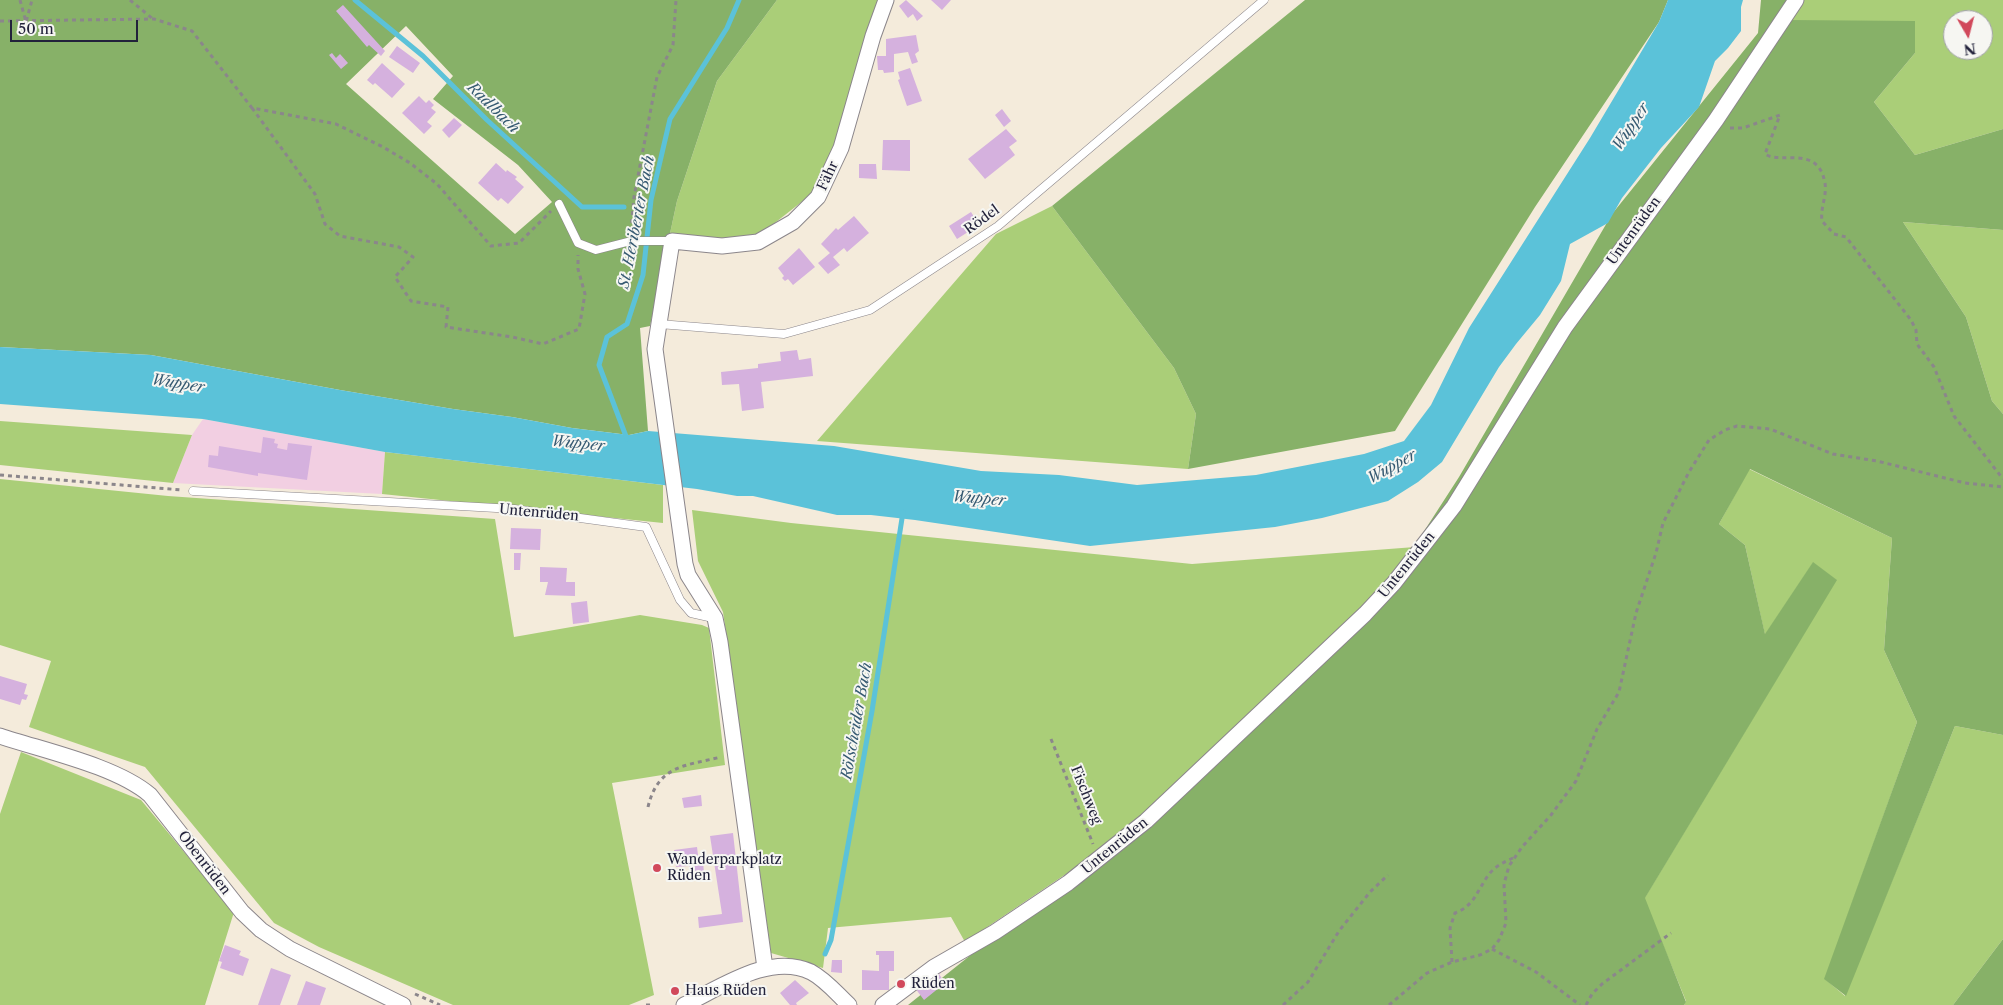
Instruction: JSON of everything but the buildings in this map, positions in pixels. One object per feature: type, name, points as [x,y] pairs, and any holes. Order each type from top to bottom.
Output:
[{"type":"street","name":"Fähr","points":[[672,241],[722,246],[758,242],[793,222],[818,197],[841,148],[873,36],[886,0]]},
{"type":"street","name":"Untenrüden","points":[[884,1005],[934,967],[1041,902],[1146,821],[1365,614],[1394,583],[1472,480],[1565,327],[1716,120],[1796,0]]},
{"type":"street","points":[[672,241],[655,349],[659,388],[688,575],[715,618],[736,754],[765,968]]},
{"type":"street","name":"Obenrüden","points":[[0,736],[112,772],[137,784],[150,796],[242,912],[261,930],[290,950],[405,997]]},
{"type":"street","points":[[684,1005],[765,968],[796,968],[811,973],[849,1005]]},
{"type":"lane","name":"Rödel","points":[[659,324],[784,334],[870,310],[998,226],[1264,0]]},
{"type":"lane","points":[[559,204],[578,243]]},
{"type":"lane","name":"Fähr","points":[[578,243],[596,250],[635,241],[672,241]]},
{"type":"lane","name":"Untenrüden","points":[[192,491],[514,509],[646,527],[680,600],[691,613],[715,618]]},
{"type":"path","points":[[20,0],[26,22]]},
{"type":"path","points":[[26,22],[32,0]]},
{"type":"path","points":[[130,0],[154,19]]},
{"type":"path","points":[[635,241],[636,188],[657,77],[672,45],[676,0]]},
{"type":"path","points":[[0,22],[154,19],[192,31],[252,108],[315,194],[325,224],[340,236],[399,247],[413,257],[395,278],[411,301],[448,307],[446,327],[512,337],[543,344],[578,329],[585,294],[578,269],[578,243]]},
{"type":"path","points":[[252,108],[336,124],[383,146],[438,184],[491,246],[519,243],[559,204]]},
{"type":"path","points":[[1716,120],[1736,130],[1780,115],[1766,154],[1770,156],[1803,158],[1816,165],[1822,173],[1826,198],[1823,206],[1822,221],[1834,234],[1846,237],[1911,320],[1916,330],[1917,344],[1934,366],[1957,421],[2003,479]]},
{"type":"path","points":[[1389,1005],[1427,973],[1452,962],[1480,955],[1492,949],[1499,940],[1506,923],[1505,876],[1513,858],[1551,815],[1576,781],[1597,729],[1619,692],[1636,613],[1656,553],[1663,523],[1689,472],[1709,440],[1737,426],[1770,428],[1833,454],[1877,461],[1965,483],[2003,487]]},
{"type":"path","points":[[0,475],[192,491]]},
{"type":"path","name":"Fischweg","points":[[1051,739],[1099,859]]},
{"type":"path","points":[[648,807],[652,793],[660,779],[670,770],[736,754]]},
{"type":"path","points":[[1452,962],[1450,928],[1455,913],[1468,907],[1491,872],[1500,864],[1513,858]]},
{"type":"path","points":[[1283,1005],[1308,982],[1339,931],[1370,892],[1388,875]]},
{"type":"path","points":[[1586,1005],[1592,994],[1602,984],[1671,933]]},
{"type":"path","points":[[1492,949],[1536,972],[1580,1005]]},
{"type":"path","points":[[405,997],[440,1005]]},
{"type":"path","points":[[646,1005],[654,1005]]},
{"type":"shaded area","points":[[203,419],[385,452],[382,494],[173,483],[192,435]]},
{"type":"green space","points":[[0,0],[777,0],[717,81],[677,201],[650,326],[640,328],[648,431],[629,435],[572,428],[340,390],[151,355],[0,347]],"holes":[[[406,26],[453,76],[433,99],[518,165],[552,202],[515,234],[346,84]]]},
{"type":"green space","points":[[777,0],[882,0],[837,140],[818,189],[762,233],[729,240],[669,238],[677,201],[717,81]]},
{"type":"green space","points":[[1305,0],[1668,0],[1659,22],[1535,207],[1395,431],[1188,469],[1196,414],[1174,368],[1052,206]]},
{"type":"green space","points":[[1761,0],[1793,0],[1788,20],[1915,21],[1915,53],[1874,102],[1915,155],[2003,129],[2003,230],[1903,222],[1966,317],[1992,401],[2003,414],[2003,735],[1955,726],[1846,996],[1824,979],[1917,722],[1884,650],[1892,538],[1750,469],[1719,524],[1745,545],[1765,634],[1813,562],[1837,580],[1645,898],[1686,1002],[1684,1005],[908,1005],[972,954],[1115,852],[1368,618],[1459,477],[1612,214],[1758,33]]},
{"type":"green space","points":[[1793,0],[2003,0],[2003,129],[1915,155],[1874,102],[1915,53],[1787,21]]},
{"type":"green space","points":[[1052,206],[1174,368],[1196,414],[1188,469],[817,441],[996,234]]},
{"type":"green space","points":[[1903,222],[2003,230],[2003,414],[1992,401],[1966,317]]},
{"type":"green space","points":[[0,421],[192,435],[173,483],[0,465]]},
{"type":"green space","points":[[385,452],[663,485],[663,523],[382,494]]},
{"type":"green space","points":[[1749,469],[1892,538],[1884,650],[1917,722],[1825,979],[1845,996],[1955,726],[2003,735],[2003,939],[1953,1005],[1684,1005],[1686,1001],[1644,899],[1836,580],[1813,563],[1765,635],[1745,545],[1719,524]]},
{"type":"green space","points":[[0,479],[168,496],[495,519],[514,637],[640,615],[702,625],[709,628],[725,765],[612,783],[654,995],[629,1005],[453,1005],[319,947],[274,923],[145,767],[29,727],[51,661],[0,645]]},
{"type":"green space","points":[[692,510],[791,523],[1192,564],[1415,547],[1361,609],[1142,818],[1106,847],[965,942],[951,917],[828,928],[823,968],[771,953],[723,612],[698,561]]},
{"type":"green space","points":[[21,752],[141,800],[234,912],[205,1005],[0,1005],[0,814]]},
{"type":"green space","points":[[2003,939],[2003,1005],[1953,1005]]},
{"type":"water","name":"Wupper","points":[[1668,0],[1743,0],[1741,7],[1741,31],[1715,61],[1699,107],[1661,148],[1622,198],[1608,223],[1570,244],[1561,281],[1540,315],[1499,367],[1442,462],[1418,482],[1388,501],[1322,518],[1275,527],[1090,546],[915,520],[871,515],[837,515],[753,496],[737,496],[697,489],[385,452],[203,419],[0,404],[0,347],[151,355],[453,409],[629,435],[648,431],[834,446],[981,471],[1059,475],[1137,485],[1256,475],[1364,454],[1404,441],[1431,405],[1469,328],[1590,138],[1659,22]]},
{"type":"waterway","name":"Radlbach","points":[[355,0],[423,56],[487,120],[582,207],[624,207]]},
{"type":"waterway","name":"St. Heriberter Bach","points":[[627,439],[599,365],[607,337],[627,324],[643,275],[651,200],[670,119],[727,28],[739,0]]},
{"type":"waterway","name":"Rölscheider Bach","points":[[825,954],[831,940],[872,711],[903,512]]},
{"type":"place","name":"Wanderparkplatz Rüden","points":[[657,868]]},
{"type":"place","name":"Rüden","points":[[901,984]]},
{"type":"place","name":"Haus Rüden","points":[[675,991]]}]
